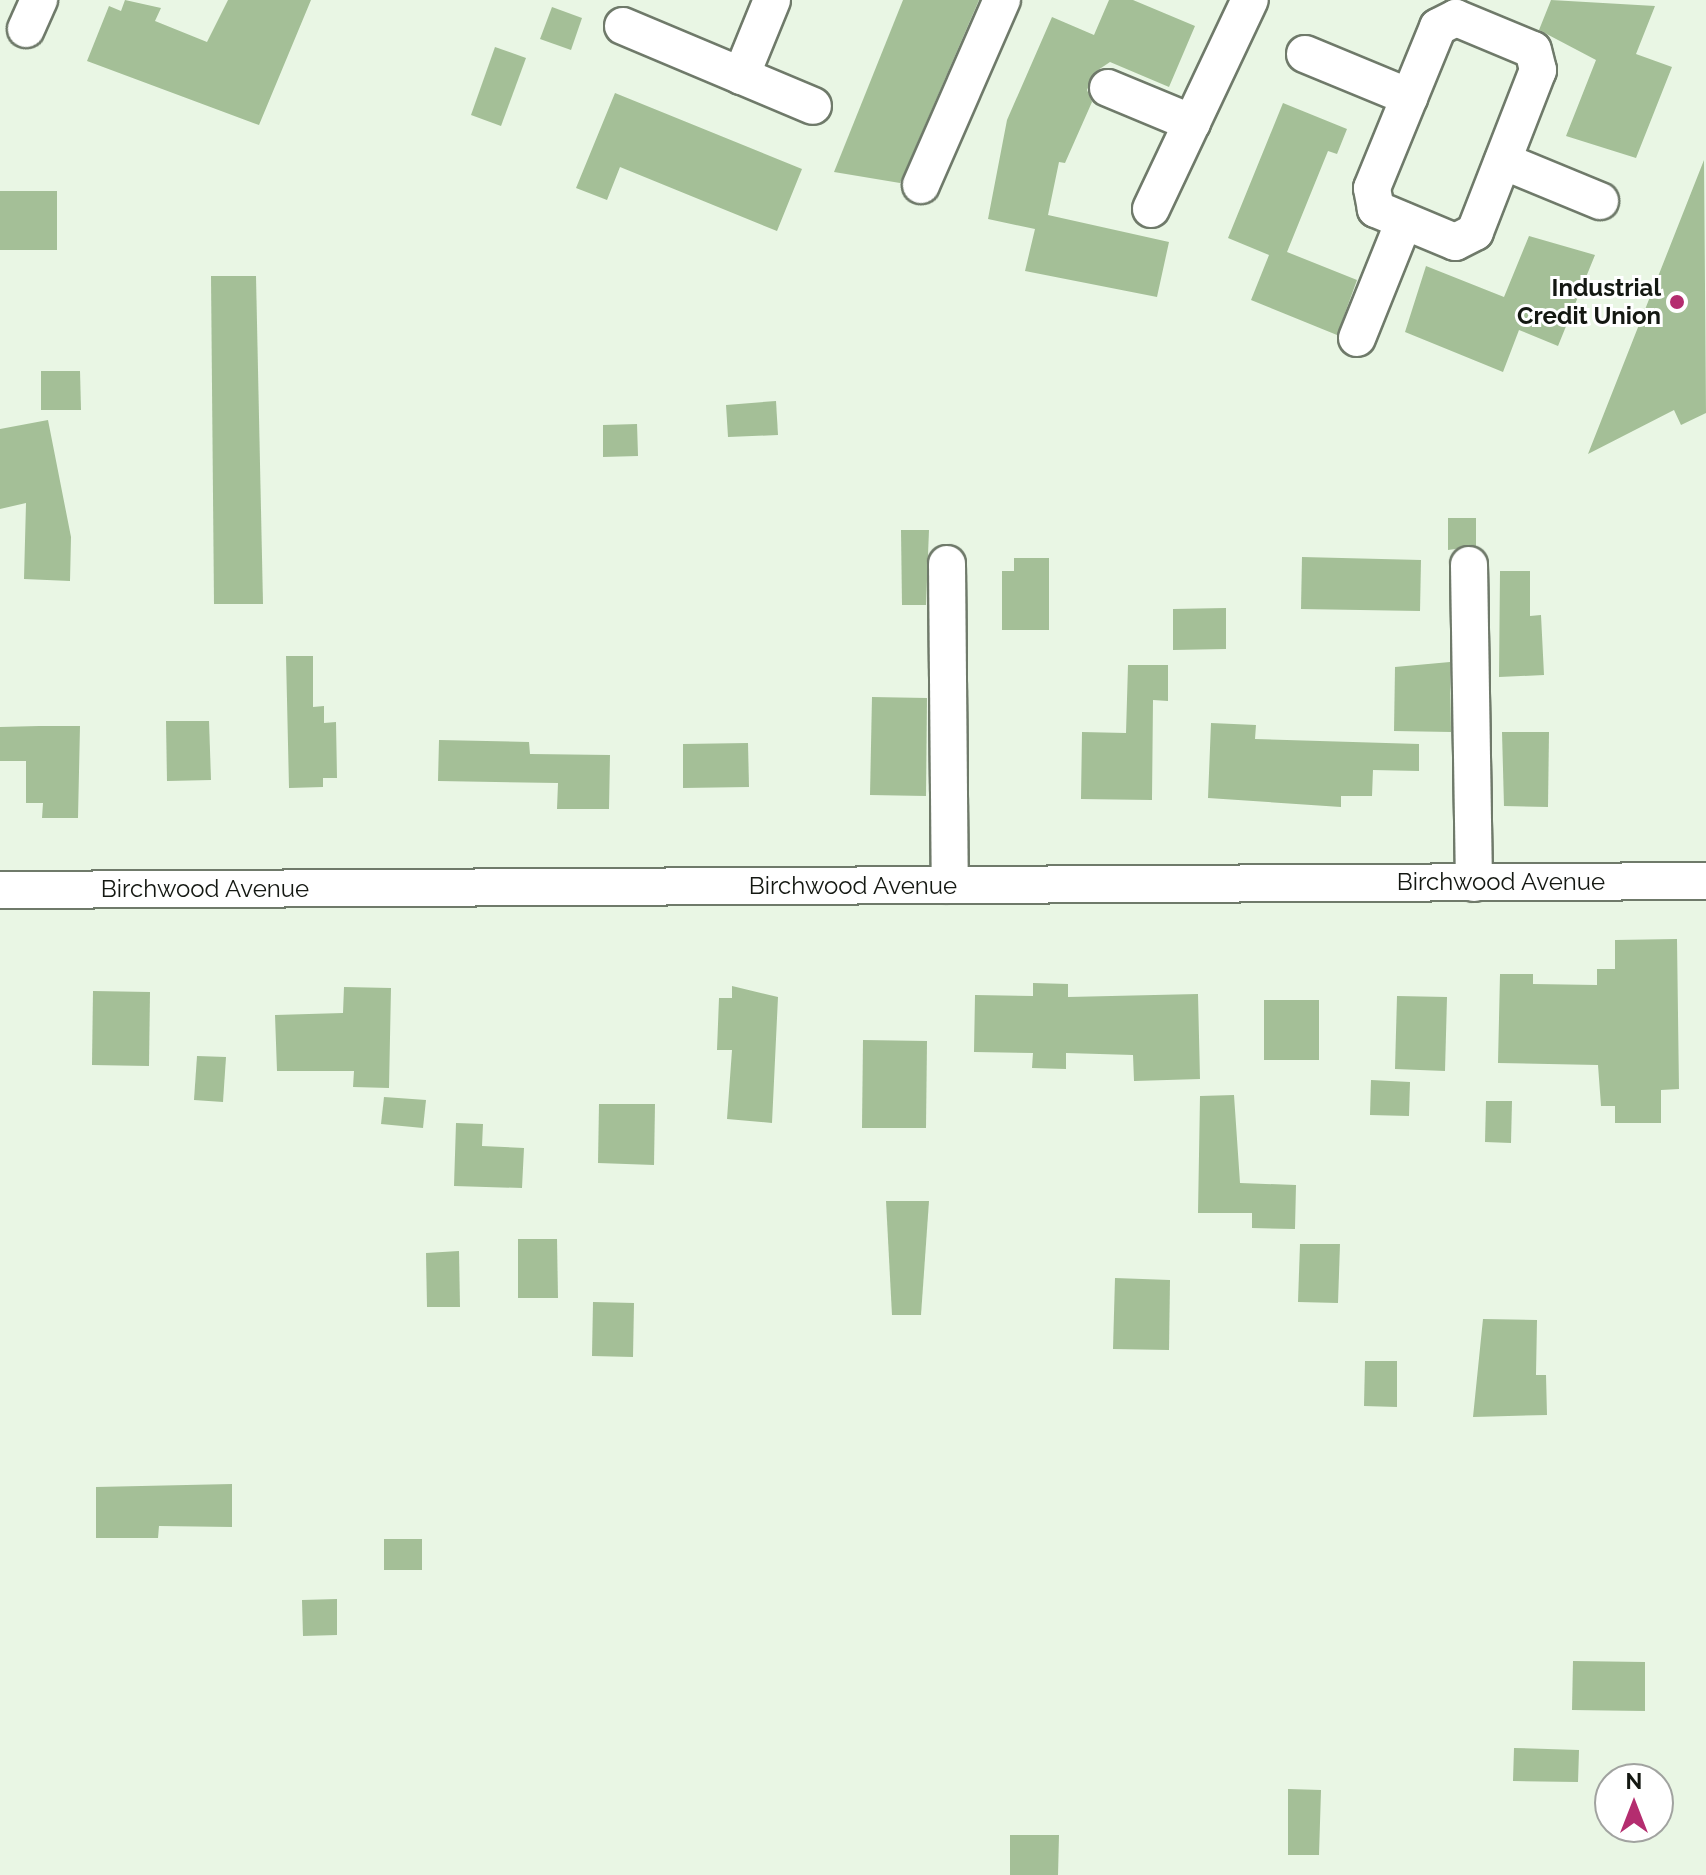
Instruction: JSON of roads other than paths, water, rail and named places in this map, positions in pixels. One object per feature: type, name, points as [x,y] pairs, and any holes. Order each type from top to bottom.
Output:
[{"type":"street","points":[[741,76],[772,0]]},
{"type":"street","points":[[921,185],[1002,0]]},
{"type":"street","points":[[1151,209],[1250,0]]},
{"type":"street","points":[[1494,15],[1533,50],[1538,70],[1475,232],[1455,242],[1376,209],[1372,188],[1438,27],[1456,18],[1494,15]]},
{"type":"street","points":[[623,26],[813,106]]},
{"type":"street","points":[[1305,54],[1409,97]]},
{"type":"street","points":[[1108,88],[1192,123]]},
{"type":"street","points":[[1503,161],[1600,201]]},
{"type":"street","points":[[1357,338],[1404,221]]},
{"type":"street","points":[[947,564],[950,885]]},
{"type":"street","points":[[1469,565],[1474,883]]},
{"type":"street","name":"Birchwood Avenue","points":[[0,890],[1706,881]]},
{"type":"place","name":"Industrial Credit Union","points":[[1677,302]]}]
